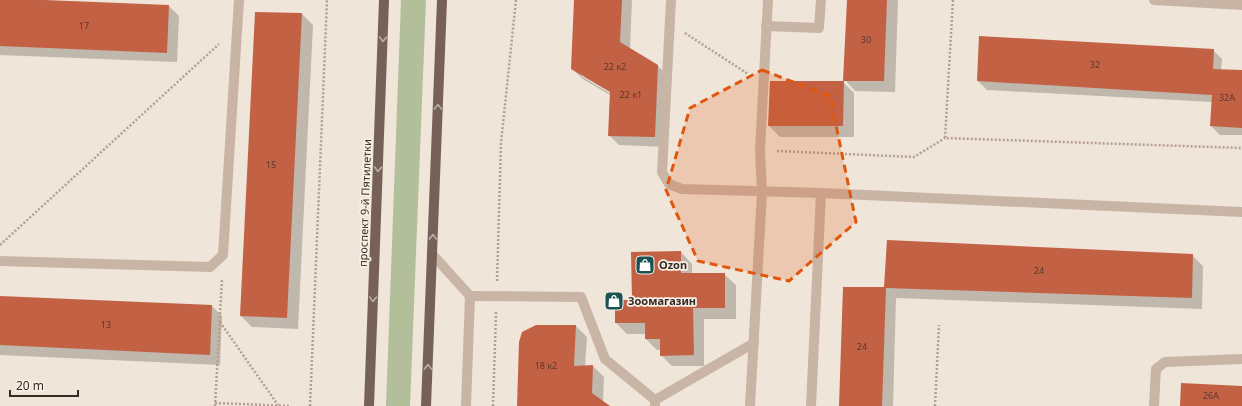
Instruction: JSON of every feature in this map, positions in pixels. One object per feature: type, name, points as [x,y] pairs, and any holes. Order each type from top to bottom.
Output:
[{"type":"main road","name":"проспект 9-й Пятилетки","points":[[369,406],[384,0]]},
{"type":"main road","points":[[426,406],[442,0]]},
{"type":"lane","points":[[0,261],[210,267],[223,255],[239,0]]},
{"type":"lane","points":[[671,0],[662,172],[669,184],[682,189],[821,193],[1242,212]]},
{"type":"lane","points":[[750,406],[762,192],[760,150],[768,0]]},
{"type":"lane","points":[[766,26],[819,28],[821,0]]},
{"type":"lane","points":[[1154,0],[1242,5]]},
{"type":"lane","points":[[811,406],[821,193]]},
{"type":"lane","points":[[432,254],[470,296],[466,406]]},
{"type":"lane","points":[[470,296],[581,297],[605,359],[655,403],[754,343]]},
{"type":"lane","points":[[1154,406],[1156,369],[1165,362],[1242,359]]},
{"type":"path","points":[[310,406],[327,0]]},
{"type":"path","points":[[493,406],[501,144],[516,0]]},
{"type":"path","points":[[945,138],[953,0]]},
{"type":"path","points":[[670,23],[763,84]]},
{"type":"path","points":[[0,245],[237,27]]},
{"type":"path","points":[[760,150],[914,157],[945,138],[1242,148]]},
{"type":"path","points":[[223,255],[215,404],[291,406]]},
{"type":"path","points":[[220,322],[278,406]]},
{"type":"path","points":[[935,406],[939,325]]},
{"type":"highlighted area","points":[[762,70],[830,96],[856,222],[789,281],[698,261],[666,190],[690,108]]},
{"type":"green space","points":[[401,0],[426,0],[410,406],[386,406]]},
{"type":"building","points":[[0,0],[45,0],[169,5],[167,53],[0,46]]},
{"type":"building","points":[[574,0],[622,0],[620,42],[658,65],[655,137],[608,136],[610,92],[571,69]]},
{"type":"building","points":[[847,0],[887,0],[884,81],[843,81]]},
{"type":"building","points":[[255,12],[302,13],[287,318],[240,316]]},
{"type":"building","points":[[979,36],[1214,49],[1213,69],[1242,70],[1242,128],[1210,126],[1212,95],[977,81]]},
{"type":"building","points":[[770,81],[844,81],[843,126],[768,126]]},
{"type":"building","points":[[887,240],[1193,254],[1192,298],[886,288],[882,406],[839,406],[843,287],[884,287]]},
{"type":"building","points":[[681,251],[681,273],[725,273],[725,308],[693,308],[694,355],[660,356],[660,339],[645,339],[645,323],[615,323],[615,300],[632,300],[631,252]]},
{"type":"building","points":[[0,296],[212,305],[210,355],[0,345]]},
{"type":"building","points":[[536,325],[576,325],[574,366],[593,365],[592,393],[610,406],[517,406],[519,342],[522,332]]},
{"type":"building","points":[[1181,383],[1242,386],[1242,406],[1180,406]]},
{"type":"place","name":"Ozon","points":[[645,265]]},
{"type":"place","name":"Зоомагазин","points":[[614,301]]}]
